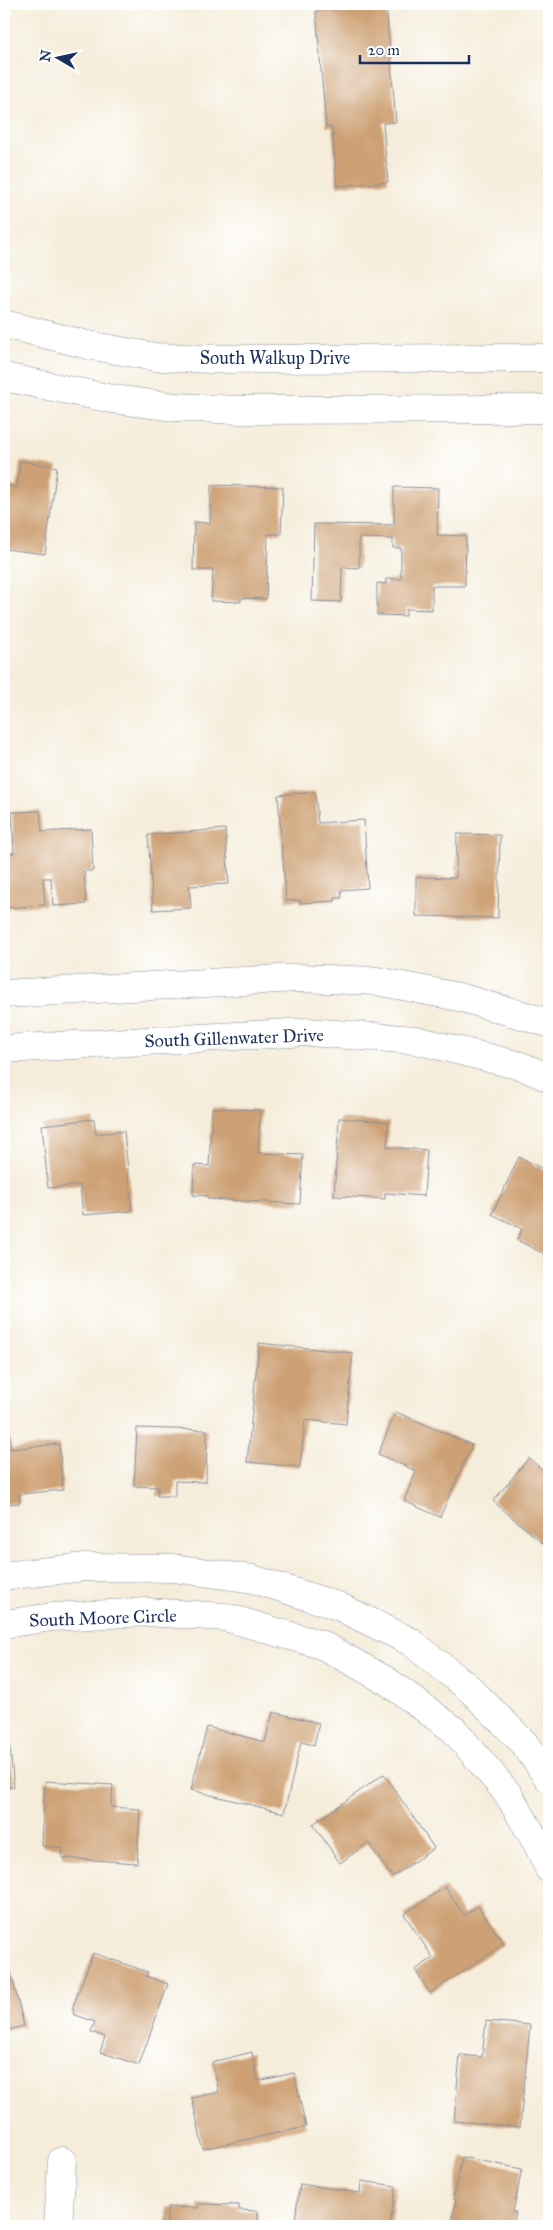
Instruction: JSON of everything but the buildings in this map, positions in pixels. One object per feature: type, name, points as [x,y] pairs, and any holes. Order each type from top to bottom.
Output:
[{"type":"street","name":"South Walkup Drive","points":[[4,324],[88,345],[155,357],[549,358]]},
{"type":"street","points":[[4,377],[112,399],[175,407],[239,410],[549,409]]},
{"type":"street","points":[[4,994],[297,978],[377,981],[459,997],[549,1023]]},
{"type":"street","name":"South Gillenwater Drive","points":[[4,1049],[308,1032],[416,1040],[521,1066],[549,1078]]},
{"type":"street","points":[[4,1576],[85,1567],[173,1568],[253,1579],[338,1606],[411,1642],[471,1690],[524,1743],[549,1779]]},
{"type":"street","name":"South Moore Circle","points":[[4,1624],[52,1617],[146,1612],[225,1617],[322,1645],[388,1681],[454,1730],[508,1794],[538,1845],[549,1869]]},
{"type":"street","points":[[58,2226],[62,2161]]}]
